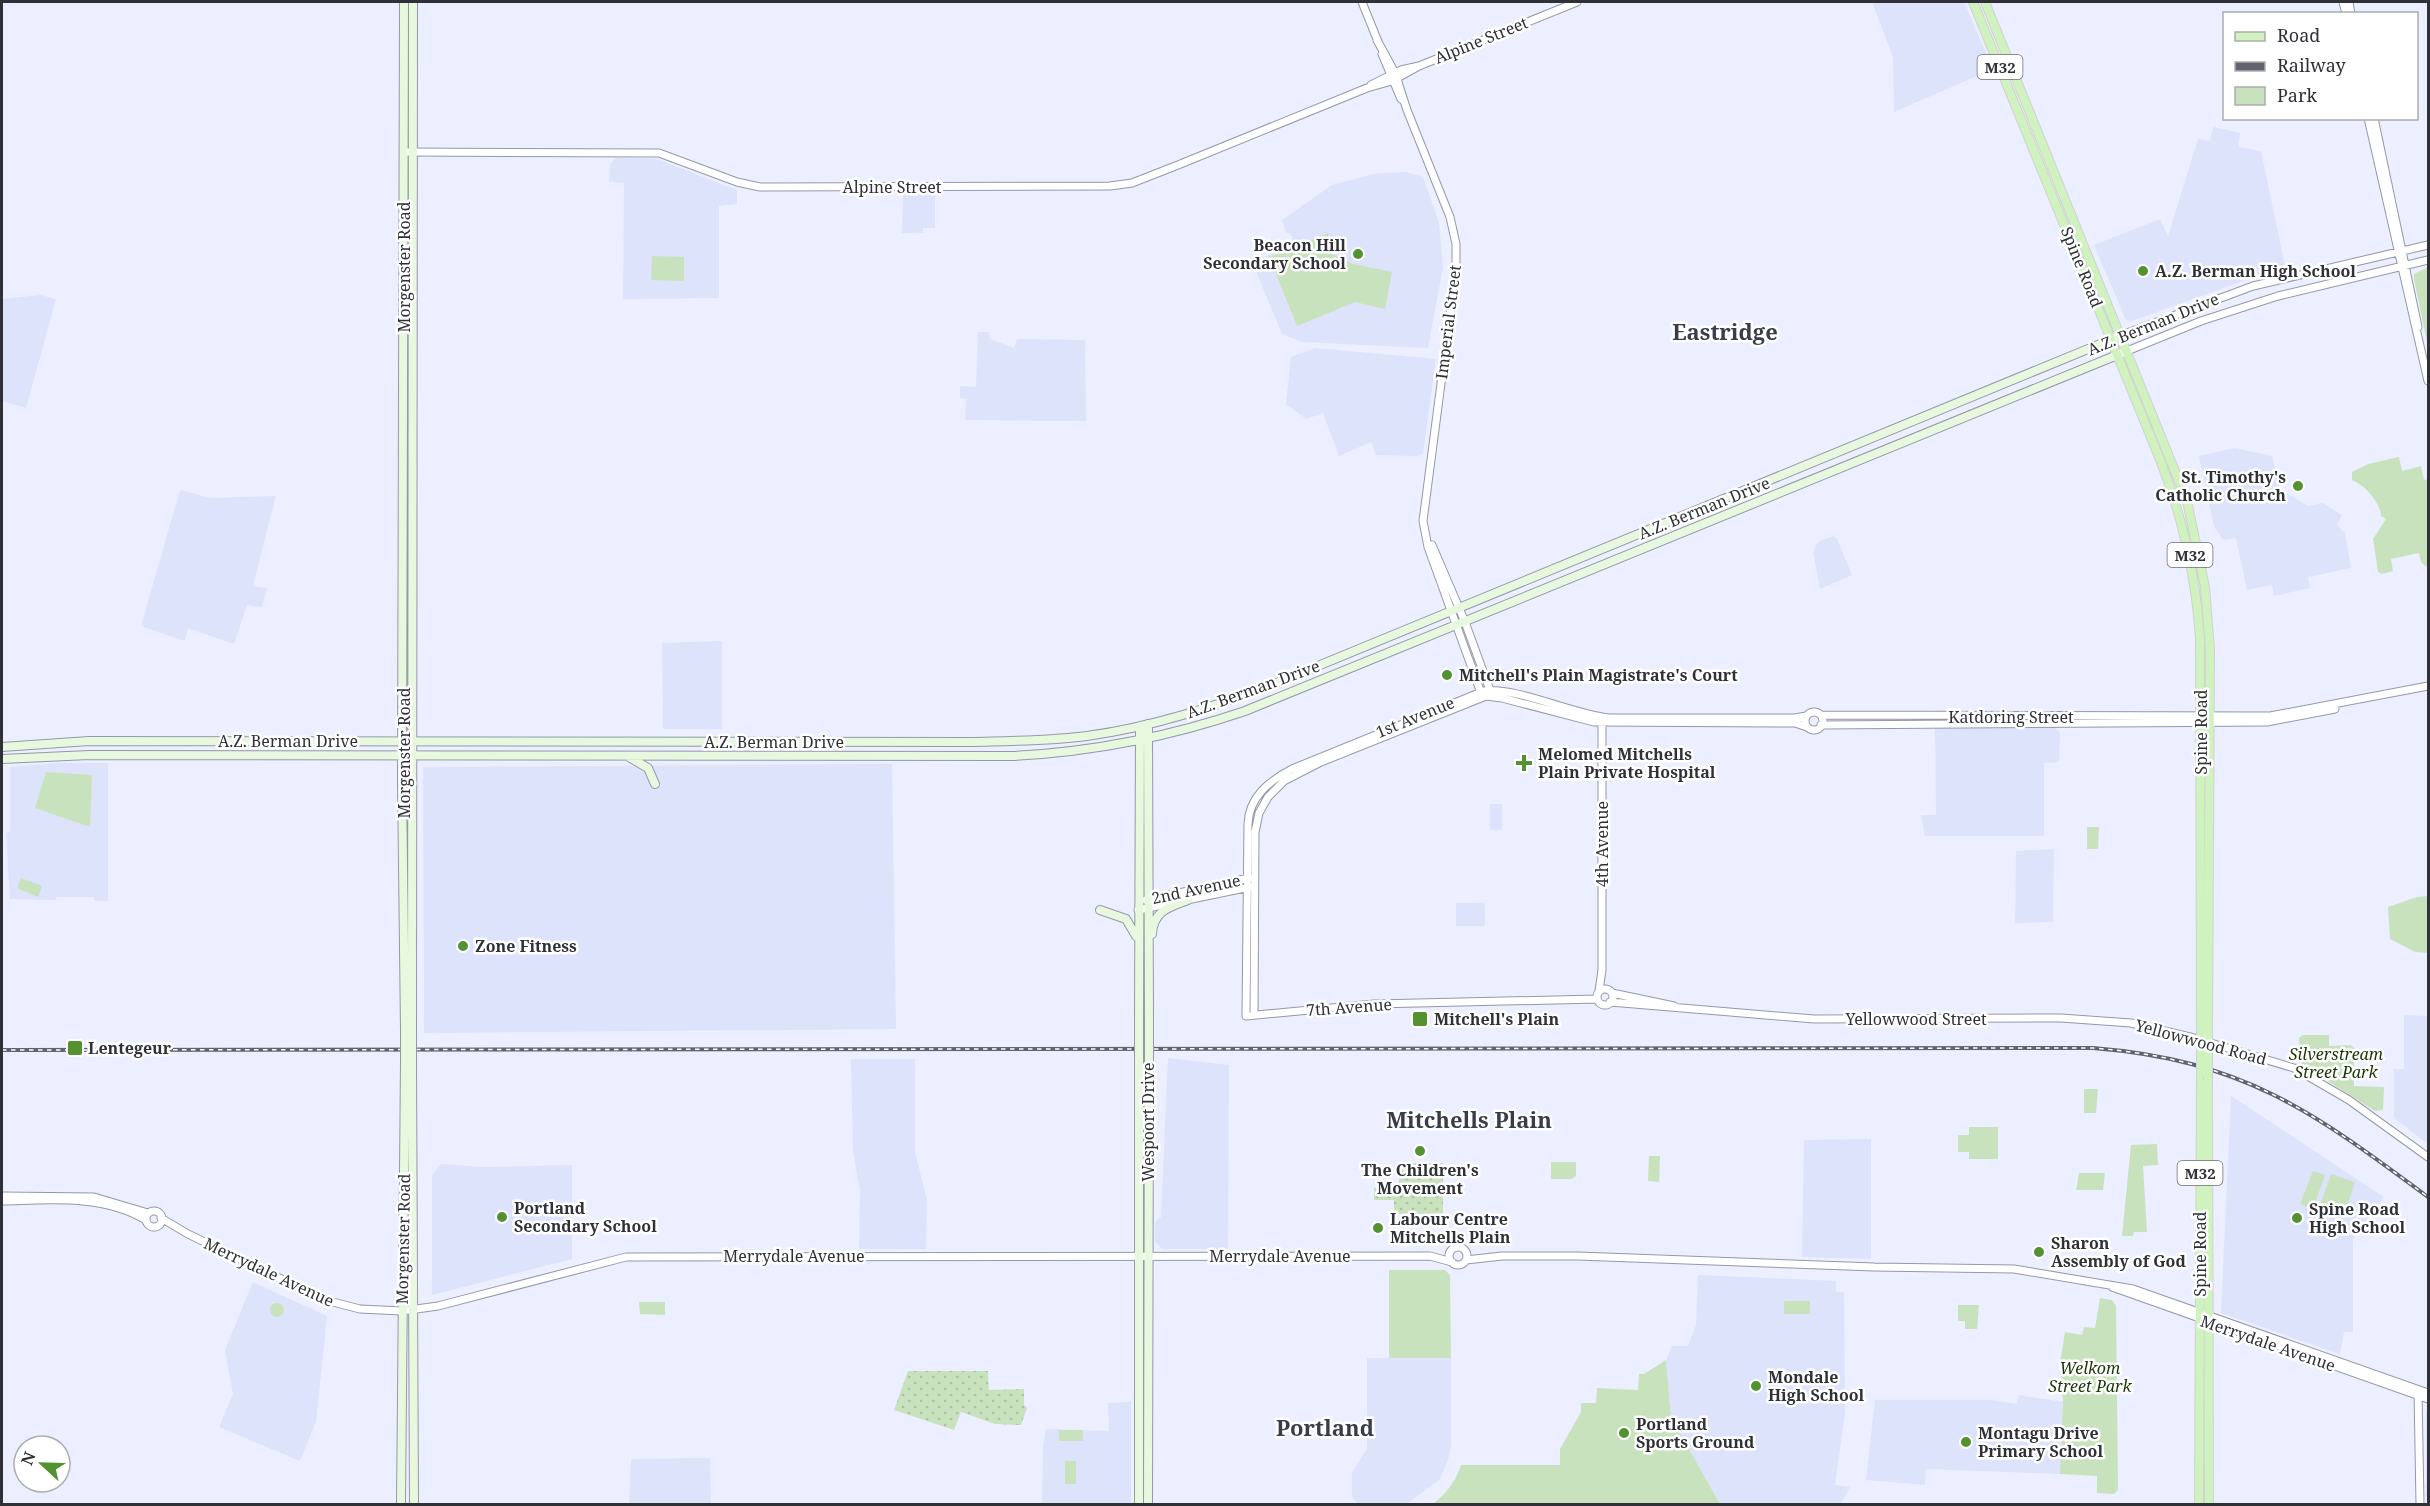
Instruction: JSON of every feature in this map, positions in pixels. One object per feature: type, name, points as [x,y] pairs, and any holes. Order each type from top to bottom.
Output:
[{"type":"main road","name":"Morgenster Road","points":[[404,2],[403,755],[408,1030]]},
{"type":"main road","name":"Morgenster Road","points":[[413,2],[413,755],[408,1061],[414,1504]]},
{"type":"main road","name":"Spine Road","points":[[1973,2],[2162,462],[2183,525],[2199,616],[2206,720]]},
{"type":"main road","name":"Spine Road","points":[[1985,2],[2178,476],[2193,523],[2207,610],[2204,1033],[2201,1074],[2199,1504]]},
{"type":"main road","name":"A.Z. Berman Drive","points":[[2,747],[71,741],[972,742],[1073,737],[1144,725],[1241,696],[1456,610],[2122,335]]},
{"type":"main road","name":"A.Z. Berman Drive","points":[[2,759],[88,755],[1012,756],[1062,752],[1144,740],[1245,711],[2127,351]]},
{"type":"main road","name":"Wespoort Drive","points":[[1144,725],[1144,903],[1149,960],[1148,1504]]},
{"type":"main road","points":[[624,756],[640,761],[648,768],[656,784]]},
{"type":"main road","points":[[1149,960],[1154,919],[1163,910],[1188,900]]},
{"type":"main road","name":"Wespoort Drive","points":[[1139,1504],[1138,910],[1144,903]]},
{"type":"main road","points":[[1100,910],[1126,919],[1138,940]]},
{"type":"main road","name":"Spine Road","points":[[2204,1033],[2208,1080],[2209,1504]]},
{"type":"main road","name":"Morgenster Road","points":[[401,1504],[402,1311],[408,1061]]},
{"type":"street","name":"Imperial Street","points":[[1362,2],[1450,217],[1456,251],[1423,507],[1427,541],[1461,624]]},
{"type":"street","name":"Alpine Street","points":[[404,152],[659,153],[737,182],[760,187],[1110,186],[1137,181],[1178,165],[1577,2]]},
{"type":"street","points":[[2368,120],[2400,252]]},
{"type":"street","points":[[2374,120],[2428,381]]},
{"type":"street","name":"A.Z. Berman Drive","points":[[2122,335],[2253,286],[2428,245]]},
{"type":"street","name":"A.Z. Berman Drive","points":[[2127,351],[2202,321],[2278,296],[2428,261]]},
{"type":"street","points":[[1461,624],[1491,693]]},
{"type":"street","points":[[1461,624],[1481,694]]},
{"type":"street","points":[[2206,720],[2276,716],[2428,686]]},
{"type":"street","name":"1st Avenue","points":[[1254,1015],[1248,817],[1253,802],[1271,782],[1292,769],[1481,694],[1491,693],[1602,720],[1795,723],[1807,727]]},
{"type":"street","name":"1st Avenue","points":[[1251,878],[1256,822],[1263,805],[1279,785],[1318,764],[1481,694]]},
{"type":"street","points":[[1813,712],[1821,715],[1821,725],[1814,730],[1807,727],[1806,716],[1813,712]]},
{"type":"street","name":"Katdoring Street","points":[[1821,715],[2206,720]]},
{"type":"street","name":"1st Avenue","points":[[1602,720],[1806,716]]},
{"type":"street","name":"4th Avenue","points":[[1598,995],[1602,970],[1602,720]]},
{"type":"street","name":"Katdoring Street","points":[[1821,725],[2206,720]]},
{"type":"street","points":[[1253,802],[1263,805]]},
{"type":"street","name":"2nd Avenue","points":[[1144,903],[1251,878]]},
{"type":"street","name":"1st Avenue","points":[[1246,1016],[1251,887]]},
{"type":"street","name":"2nd Avenue","points":[[1144,903],[1188,900],[1251,887]]},
{"type":"street","name":"4th Avenue","points":[[1602,970],[1610,991]]},
{"type":"street","points":[[1610,991],[1610,1002]]},
{"type":"street","points":[[1610,991],[1680,1007],[1664,1008],[1610,1002],[1603,1004],[1598,995],[1610,991]]},
{"type":"street","name":"7th Avenue","points":[[1246,1016],[1374,1004],[1598,995]]},
{"type":"street","name":"Yellowwood Street","points":[[1680,1007],[1814,1019],[2018,1019]]},
{"type":"street","name":"Yellowwood Road","points":[[2018,1019],[2089,1019],[2131,1023],[2280,1063],[2338,1092],[2428,1157]]},
{"type":"street","points":[[2,1196],[72,1198],[116,1207],[147,1217],[155,1212],[161,1218],[158,1226],[150,1226],[147,1217]]},
{"type":"street","points":[[2,1201],[72,1198]]},
{"type":"street","name":"Merrydale Avenue","points":[[161,1218],[177,1229],[325,1299],[360,1309],[402,1311],[413,1311],[626,1257],[1436,1256],[1452,1250]]},
{"type":"street","name":"Merrydale Avenue","points":[[158,1226],[177,1229]]},
{"type":"street","points":[[1459,1247],[1464,1250],[1466,1260],[1459,1264],[1452,1262],[1449,1257],[1452,1250],[1459,1247]]},
{"type":"street","name":"Merrydale Avenue","points":[[1464,1250],[1502,1256],[1776,1263],[1816,1268],[2002,1268],[2107,1285],[2200,1315],[2418,1392],[2428,1399]]},
{"type":"street","name":"Merrydale Avenue","points":[[1436,1256],[1452,1262]]},
{"type":"street","name":"Merrydale Avenue","points":[[1466,1260],[1502,1256]]},
{"type":"street","points":[[2418,1392],[2420,1504]]},
{"type":"street","name":"Merrydale Avenue","points":[[2418,1392],[2428,1392]]},
{"type":"shaded area","points":[[1872,2],[1964,2],[1993,69],[1894,112],[1893,57]]},
{"type":"shaded area","points":[[2213,127],[2240,133],[2238,147],[2261,151],[2285,266],[2129,322],[2125,318],[2094,245],[2160,219],[2168,236],[2198,139],[2210,141]]},
{"type":"shaded area","points":[[616,158],[657,159],[737,190],[737,204],[719,206],[719,298],[623,299],[624,183],[609,182],[610,164]]},
{"type":"shaded area","name":"Beacon Hill Secondary School","points":[[1406,172],[1423,177],[1439,223],[1443,267],[1428,348],[1302,342],[1282,334],[1252,262],[1295,245],[1290,233],[1286,233],[1282,220],[1332,185],[1373,174]]},
{"type":"shaded area","points":[[903,194],[935,194],[935,228],[923,228],[923,233],[902,233]]},
{"type":"shaded area","points":[[40,295],[56,299],[26,408],[2,401],[2,299]]},
{"type":"shaded area","points":[[978,332],[989,332],[990,339],[1014,348],[1017,339],[1085,340],[1086,421],[965,420],[966,399],[960,398],[960,386],[976,387]]},
{"type":"shaded area","points":[[1315,348],[1436,359],[1423,453],[1418,456],[1376,455],[1371,442],[1339,456],[1323,413],[1306,419],[1286,404],[1291,357]]},
{"type":"shaded area","points":[[2235,448],[2272,456],[2280,489],[2308,506],[2323,503],[2342,515],[2337,525],[2345,533],[2351,568],[2308,577],[2310,588],[2274,596],[2272,585],[2247,590],[2236,538],[2223,540],[2214,526],[2199,456]]},
{"type":"shaded area","points":[[180,490],[210,498],[276,496],[253,586],[267,588],[262,607],[247,605],[234,644],[188,628],[185,641],[141,626]]},
{"type":"shaded area","points":[[1833,536],[1837,539],[1852,575],[1820,589],[1813,551],[1818,542]]},
{"type":"shaded area","points":[[722,641],[722,729],[663,729],[662,643]]},
{"type":"shaded area","points":[[2054,727],[2060,733],[2059,762],[2044,763],[2044,836],[1925,836],[1921,815],[1936,815],[1935,728]]},
{"type":"shaded area","points":[[58,763],[108,763],[108,901],[95,901],[94,897],[56,897],[56,900],[10,899],[6,833],[10,832],[10,767]]},
{"type":"shaded area","points":[[892,764],[896,1029],[424,1033],[423,767]]},
{"type":"shaded area","points":[[1490,804],[1502,804],[1502,830],[1490,830]]},
{"type":"shaded area","points":[[2054,849],[2053,922],[2015,923],[2016,851]]},
{"type":"shaded area","points":[[1456,903],[1485,903],[1485,926],[1456,926]]},
{"type":"shaded area","points":[[2404,1015],[2428,1016],[2428,1144],[2394,1118],[2394,1069],[2404,1069]]},
{"type":"shaded area","points":[[1168,1058],[1229,1065],[1228,1249],[1162,1249],[1155,1241],[1155,1222],[1161,1217]]},
{"type":"shaded area","points":[[851,1059],[915,1059],[915,1152],[927,1200],[926,1249],[859,1249],[860,1190],[853,1151]]},
{"type":"shaded area","name":"Spine Road High School","points":[[2231,1096],[2384,1197],[2353,1239],[2353,1332],[2344,1332],[2340,1354],[2221,1313]]},
{"type":"shaded area","points":[[1871,1139],[1871,1259],[1802,1257],[1804,1140]]},
{"type":"shaded area","name":"Portland Secondary School","points":[[441,1164],[484,1167],[572,1165],[572,1259],[432,1295],[432,1175]]},
{"type":"shaded area","name":"Mondale High School","points":[[1698,1275],[1836,1281],[1836,1292],[1844,1292],[1845,1412],[1835,1485],[1850,1487],[1841,1504],[1720,1504],[1671,1417],[1666,1360],[1672,1346],[1688,1346],[1696,1325]]},
{"type":"shaded area","points":[[253,1282],[327,1316],[316,1422],[300,1461],[219,1427],[233,1394],[225,1350]]},
{"type":"shaded area","points":[[1367,1358],[1451,1358],[1451,1445],[1448,1460],[1440,1479],[1407,1504],[1358,1504],[1352,1497],[1352,1472],[1367,1449]]},
{"type":"shaded area","name":"Montagu Drive Primary School","points":[[2019,1395],[2063,1402],[2060,1474],[1926,1469],[1925,1485],[1866,1480],[1875,1400],[1991,1400],[2017,1404]]},
{"type":"shaded area","points":[[1131,1402],[1131,1504],[1042,1504],[1043,1445],[1046,1429],[1109,1431],[1108,1403]]},
{"type":"shaded area","points":[[2428,1411],[2428,1504],[2426,1497],[2426,1412]]},
{"type":"shaded area","points":[[710,1458],[711,1504],[629,1504],[631,1459]]},
{"type":"green space","points":[[1328,233],[1330,253],[1353,264],[1392,272],[1385,309],[1355,302],[1297,326],[1269,257]]},
{"type":"green space","points":[[652,256],[684,257],[684,281],[651,280]]},
{"type":"green space","points":[[2428,267],[2428,347],[2414,274]]},
{"type":"green space","points":[[2399,457],[2402,471],[2421,466],[2424,480],[2428,479],[2428,568],[2421,562],[2419,553],[2391,559],[2393,571],[2382,574],[2378,572],[2373,539],[2386,519],[2381,516],[2378,505],[2371,495],[2352,480],[2352,472],[2368,464]]},
{"type":"green space","points":[[46,772],[92,775],[90,827],[35,808]]},
{"type":"green space","points":[[2087,827],[2099,827],[2098,849],[2087,849]]},
{"type":"green space","points":[[21,878],[42,886],[38,897],[17,888]]},
{"type":"green space","points":[[2428,896],[2428,953],[2415,952],[2390,939],[2388,907],[2417,897]]},
{"type":"green space","name":"Silverstream Street Park","points":[[2303,1035],[2329,1035],[2329,1046],[2351,1045],[2354,1048],[2354,1086],[2384,1087],[2383,1110],[2375,1111],[2301,1064],[2299,1038]]},
{"type":"green space","points":[[2084,1089],[2098,1089],[2096,1113],[2084,1113]]},
{"type":"green space","points":[[1969,1127],[1998,1127],[1998,1159],[1969,1159],[1969,1152],[1958,1152],[1958,1135],[1969,1135]]},
{"type":"green space","points":[[2157,1144],[2158,1165],[2143,1166],[2147,1232],[2134,1232],[2133,1236],[2122,1236],[2131,1145]]},
{"type":"green space","points":[[1649,1156],[1660,1156],[1659,1182],[1648,1181]]},
{"type":"green space","points":[[1551,1162],[1576,1162],[1576,1176],[1572,1179],[1551,1179]]},
{"type":"green space","points":[[1399,1163],[1443,1163],[1443,1223],[1427,1223],[1427,1214],[1394,1214],[1394,1200],[1374,1200],[1374,1188],[1399,1188]]},
{"type":"green space","points":[[2313,1171],[2325,1175],[2313,1209],[2300,1204]]},
{"type":"green space","points":[[2079,1173],[2105,1173],[2103,1190],[2076,1190]]},
{"type":"green space","points":[[2331,1174],[2355,1182],[2343,1219],[2318,1211]]},
{"type":"green space","points":[[1389,1270],[1445,1270],[1450,1275],[1451,1358],[1389,1358]]},
{"type":"green space","name":"Welkom Street Park","points":[[2100,1298],[2112,1300],[2116,1306],[2118,1490],[2114,1494],[2097,1493],[2097,1476],[2060,1474],[2063,1402],[2060,1363],[2065,1332],[2082,1335],[2084,1327],[2095,1328]]},
{"type":"green space","points":[[1784,1301],[1810,1301],[1810,1314],[1784,1314]]},
{"type":"green space","points":[[639,1302],[665,1302],[665,1315],[640,1314]]},
{"type":"green space","points":[[277,1303],[282,1305],[284,1310],[282,1315],[277,1317],[272,1315],[270,1310],[272,1305]]},
{"type":"green space","points":[[1958,1305],[1979,1305],[1977,1329],[1965,1329],[1965,1321],[1958,1321]]},
{"type":"green space","name":"Portland Sports Ground","points":[[1666,1360],[1671,1417],[1720,1504],[1433,1504],[1450,1487],[1461,1465],[1560,1465],[1560,1449],[1581,1412],[1581,1403],[1596,1403],[1597,1388],[1638,1390],[1639,1374],[1644,1374]]},
{"type":"green space","points":[[908,1371],[988,1371],[989,1390],[1024,1389],[1024,1405],[1027,1408],[1021,1425],[995,1424],[961,1412],[954,1430],[894,1410]]},
{"type":"green space","points":[[1059,1430],[1083,1430],[1083,1441],[1059,1441]]},
{"type":"green space","points":[[1065,1461],[1076,1461],[1076,1484],[1065,1484]]},
{"type":"railway","points":[[2,1050],[2093,1048],[2146,1054],[2192,1064],[2234,1078],[2273,1095],[2311,1115],[2348,1139],[2428,1197]]},
{"type":"place","name":"Beacon Hill Secondary School","points":[[1358,254]]},
{"type":"place","name":"A.Z. Berman High School","points":[[2143,271]]},
{"type":"place","name":"St. Timothy's Catholic Church","points":[[2298,486]]},
{"type":"place","name":"Mitchell's Plain Magistrate's Court","points":[[1447,675]]},
{"type":"place","name":"Melomed Mitchells Plain Private Hospital","points":[[1524,763]]},
{"type":"place","name":"Zone Fitness","points":[[463,946]]},
{"type":"place","name":"Mitchell's Plain","points":[[1420,1019]]},
{"type":"place","name":"Lentegeur","points":[[75,1048]]},
{"type":"place","name":"The Children's Movement","points":[[1420,1151]]},
{"type":"place","name":"Portland Secondary School","points":[[502,1217]]},
{"type":"place","name":"Spine Road High School","points":[[2297,1218]]},
{"type":"place","name":"Labour Centre Mitchells Plain","points":[[1378,1228]]},
{"type":"place","name":"Sharon Assembly of God","points":[[2039,1252]]},
{"type":"place","name":"Mondale High School","points":[[1756,1386]]},
{"type":"place","name":"Portland Sports Ground","points":[[1624,1433]]},
{"type":"place","name":"Montagu Drive Primary School","points":[[1966,1442]]},
{"type":"district","name":"Eastridge","points":[[1725,331]]},
{"type":"district","name":"Mitchells Plain","points":[[1469,1119]]},
{"type":"district","name":"Portland","points":[[1325,1427]]}]
